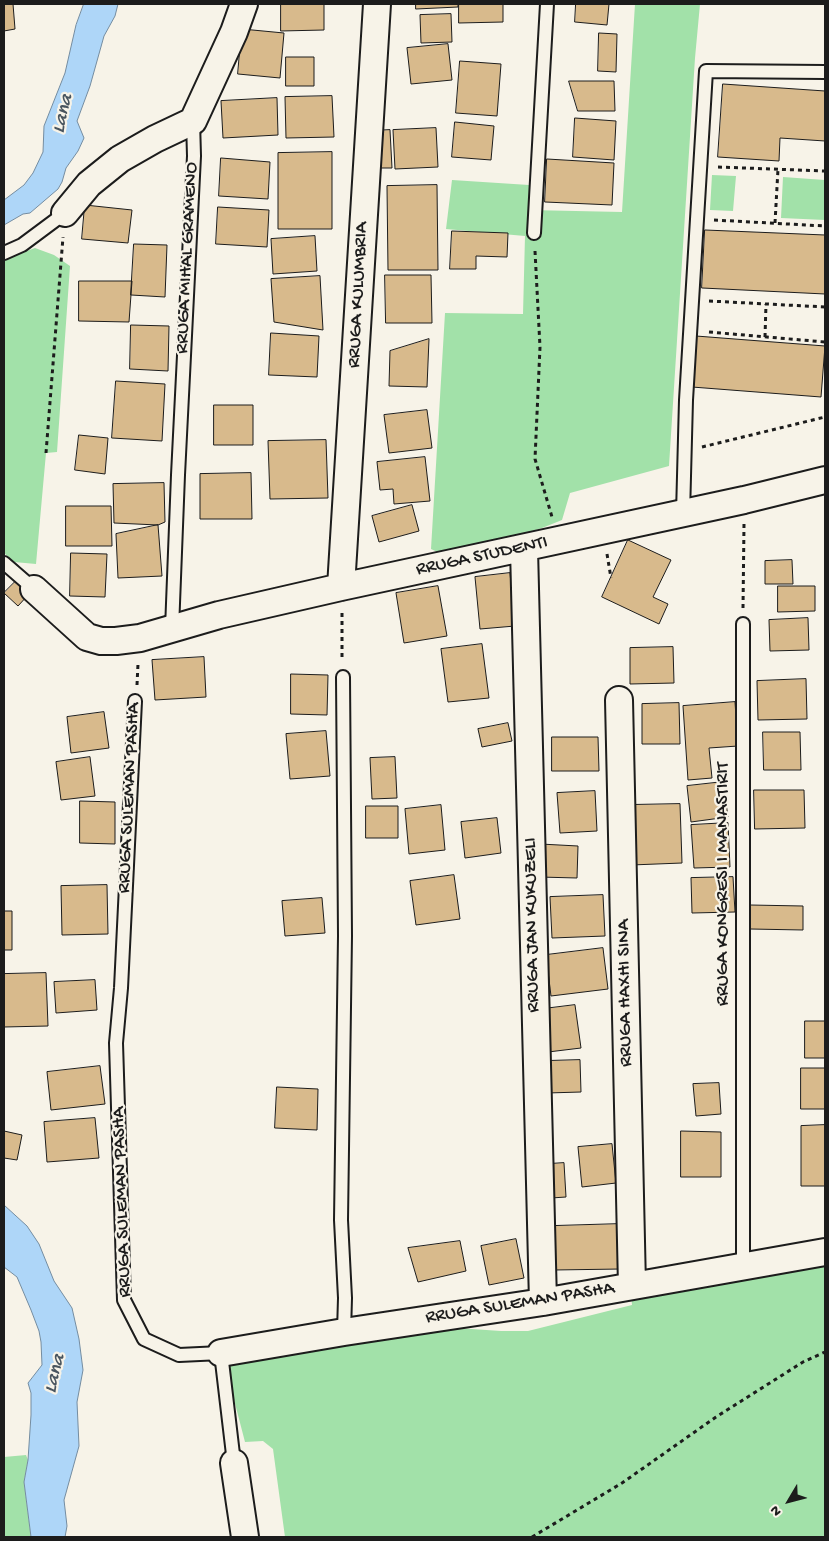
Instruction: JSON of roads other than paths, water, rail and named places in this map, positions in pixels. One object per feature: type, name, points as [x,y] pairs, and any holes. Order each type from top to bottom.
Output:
[{"type":"street","points":[[65,212],[89,184],[120,159],[155,139],[193,121],[234,32],[244,4]]},
{"type":"street","name":"RRUGA KULUMBRIA","points":[[341,587],[376,4]]},
{"type":"street","name":"RRUGA STUDENTI","points":[[34,589],[87,637],[101,641],[140,638],[219,615],[683,514],[825,480]]},
{"type":"street","name":"RRUGA JAN KUKUZELI","points":[[524,548],[543,1302]]},
{"type":"street","name":"RRUGA HAXHI SINA","points":[[619,700],[632,1286]]},
{"type":"street","name":"RRUGA SULEMAN PASHA","points":[[222,1353],[344,1332],[543,1302],[825,1252]]},
{"type":"street","points":[[234,1463],[245,1537]]},
{"type":"lane","points":[[534,233],[547,4]]},
{"type":"lane","points":[[683,514],[690,331],[706,71],[825,72]]},
{"type":"lane","name":"RRUGA MIHAL GRAMENO","points":[[172,629],[178,465],[194,156],[193,121]]},
{"type":"lane","points":[[4,253],[22,245],[65,212]]},
{"type":"lane","points":[[4,562],[34,589]]},
{"type":"lane","name":"RRUGA KONGRESI I MANASTIRIT","points":[[743,624],[743,1267]]},
{"type":"lane","points":[[343,677],[345,936],[341,1220],[345,1298],[344,1332]]},
{"type":"lane","name":"RRUGA SULEMAN PASHA","points":[[136,701],[116,1043],[124,1300],[144,1339],[179,1354],[222,1353]]},
{"type":"lane","points":[[222,1353],[234,1463]]},
{"type":"water","name":"Lana","points":[[84,4],[118,4],[115,16],[104,36],[90,86],[77,121],[84,138],[78,151],[66,168],[58,189],[30,213],[23,214],[4,225],[4,200],[24,185],[33,173],[43,152],[44,126],[65,73],[76,25]]},
{"type":"water","name":"Lana","points":[[4,1205],[27,1226],[39,1244],[54,1281],[72,1308],[79,1339],[83,1370],[77,1402],[79,1446],[64,1500],[67,1526],[65,1537],[31,1537],[24,1482],[28,1460],[31,1415],[31,1393],[28,1383],[42,1365],[41,1342],[39,1331],[17,1277],[4,1267]]}]
